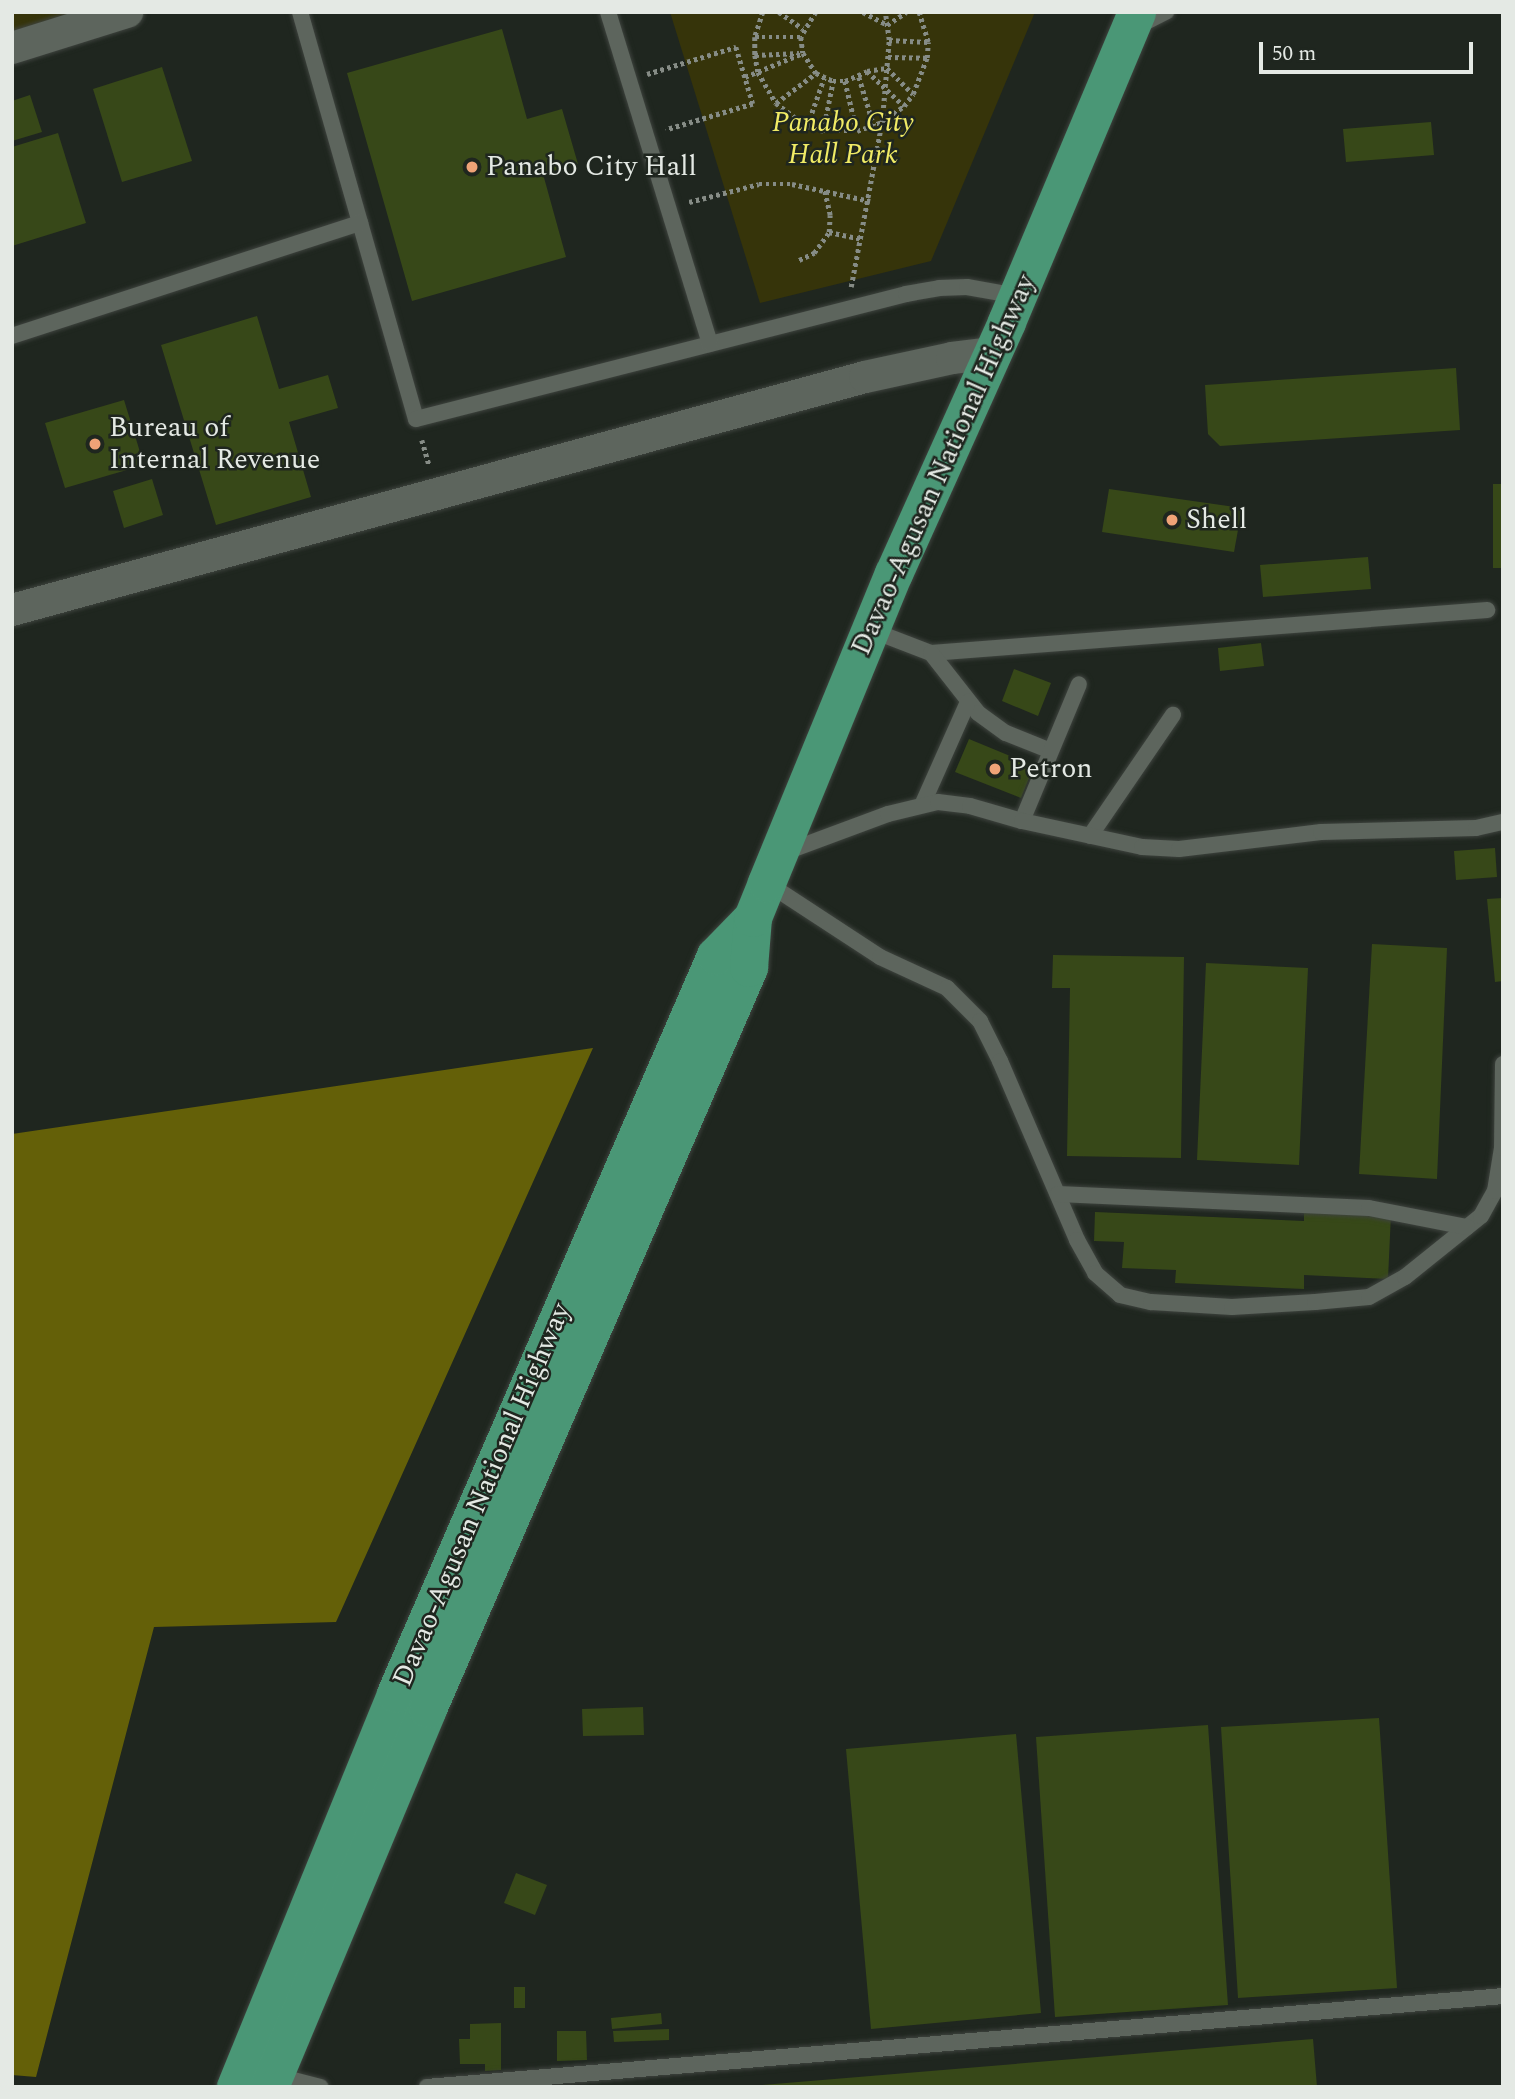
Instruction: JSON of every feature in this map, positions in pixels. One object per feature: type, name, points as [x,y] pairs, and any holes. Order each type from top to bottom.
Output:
[{"type":"highway","name":"Davao-Agusan National Highway","points":[[257,2078],[412,1702],[749,968],[753,918],[772,869],[871,630],[1018,296],[1134,21]]},
{"type":"street","points":[[12,48],[127,12]]},
{"type":"street","points":[[12,610],[892,370],[993,353]]},
{"type":"lane","points":[[300,12],[416,419],[846,309],[939,288],[995,290],[1018,296]]},
{"type":"lane","points":[[608,12],[710,344]]},
{"type":"lane","points":[[1134,21],[1166,12]]},
{"type":"lane","points":[[12,336],[360,223]]},
{"type":"lane","points":[[871,630],[931,653],[1487,610]]},
{"type":"lane","points":[[931,653],[968,702],[1006,733],[1051,751]]},
{"type":"lane","points":[[1022,821],[1079,684]]},
{"type":"lane","points":[[923,803],[968,702]]},
{"type":"lane","points":[[1090,836],[1173,715]]},
{"type":"lane","points":[[1503,822],[1476,828],[1321,832],[1179,849],[1142,847],[953,803],[923,803],[772,869],[880,957],[947,988],[979,1021],[1000,1060],[1077,1240],[1094,1273],[1120,1295],[1151,1302],[1232,1307],[1369,1297],[1405,1277],[1481,1216],[1495,1191],[1502,1148],[1503,1064]]},
{"type":"lane","points":[[1058,1194],[1369,1208],[1408,1213],[1467,1227]]},
{"type":"lane","points":[[427,2087],[1503,1996]]},
{"type":"lane","points":[[257,2078],[320,2087]]},
{"type":"path","points":[[763,12],[755,37],[758,72],[776,103],[807,126],[823,131],[857,131],[874,126],[904,106],[913,94],[927,58],[928,42],[919,12]]},
{"type":"path","points":[[779,12],[803,29]]},
{"type":"path","points":[[863,12],[887,25]]},
{"type":"path","points":[[870,18],[876,12]]},
{"type":"path","points":[[846,309],[870,201],[883,122],[889,40],[885,12]]},
{"type":"path","points":[[887,25],[906,12]]},
{"type":"path","points":[[813,13],[801,37],[803,53],[817,73],[834,81],[845,81],[867,71],[887,68]]},
{"type":"path","points":[[755,37],[801,37]]},
{"type":"path","points":[[889,40],[928,42]]},
{"type":"path","points":[[629,80],[736,47],[753,104],[647,136]]},
{"type":"path","points":[[745,77],[803,53]]},
{"type":"path","points":[[755,55],[803,53]]},
{"type":"path","points":[[888,57],[927,58]]},
{"type":"path","points":[[887,68],[913,94]]},
{"type":"path","points":[[867,71],[904,106]]},
{"type":"path","points":[[776,103],[817,73]]},
{"type":"path","points":[[859,76],[874,126]]},
{"type":"path","points":[[807,126],[824,78]]},
{"type":"path","points":[[823,131],[834,81]]},
{"type":"path","points":[[845,81],[857,131]]},
{"type":"path","points":[[668,208],[726,190],[759,184],[792,184],[870,201]]},
{"type":"path","points":[[799,260],[814,253],[829,232],[830,215],[824,190]]},
{"type":"path","points":[[829,232],[861,239]]},
{"type":"path","points":[[416,419],[437,494]]},
{"type":"green space","points":[[12,12],[76,12],[12,32]]},
{"type":"green space","name":"Panabo City Hall Park","points":[[670,12],[1035,12],[931,261],[760,303]]},
{"type":"shaded area","points":[[593,1048],[336,1622],[154,1627],[36,2077],[12,2075],[12,1134]]},
{"type":"building","name":"Panabo City Hall","points":[[502,29],[527,119],[562,109],[578,164],[543,174],[566,257],[412,301],[347,73]]},
{"type":"building","points":[[162,67],[192,161],[122,182],[93,89]]},
{"type":"building","points":[[30,95],[42,132],[12,141],[12,101]]},
{"type":"building","points":[[1431,122],[1434,155],[1346,162],[1343,129]]},
{"type":"building","points":[[58,133],[86,223],[12,246],[12,147]]},
{"type":"building","points":[[257,316],[279,389],[328,375],[338,408],[289,422],[311,497],[216,525],[161,345]]},
{"type":"building","points":[[1456,368],[1460,430],[1220,446],[1208,434],[1205,385]]},
{"type":"building","name":"Bureau of Internal Revenue","points":[[124,400],[144,465],[65,488],[45,423]]},
{"type":"building","points":[[152,479],[163,515],[124,528],[113,491]]},
{"type":"building","points":[[1493,484],[1503,484],[1503,568],[1493,568]]},
{"type":"building","name":"Shell","points":[[1109,489],[1242,508],[1234,552],[1102,532]]},
{"type":"building","points":[[1368,557],[1371,589],[1263,597],[1260,565]]},
{"type":"building","points":[[1261,643],[1264,666],[1220,671],[1218,648]]},
{"type":"building","points":[[1014,669],[1051,683],[1038,716],[1002,701]]},
{"type":"building","name":"Petron","points":[[969,739],[1034,766],[1021,798],[955,772]]},
{"type":"building","points":[[1495,848],[1497,877],[1456,880],[1454,851]]},
{"type":"building","points":[[1503,898],[1503,981],[1495,982],[1487,899]]},
{"type":"building","points":[[1372,944],[1447,948],[1437,1179],[1359,1174]]},
{"type":"building","points":[[1053,955],[1184,957],[1181,1158],[1067,1156],[1070,988],[1052,988]]},
{"type":"building","points":[[1206,963],[1308,968],[1299,1165],[1197,1160]]},
{"type":"building","points":[[1304,1210],[1391,1214],[1388,1279],[1304,1275],[1304,1289],[1175,1283],[1176,1270],[1122,1268],[1124,1242],[1094,1241],[1095,1212],[1304,1221]]},
{"type":"building","points":[[643,1707],[644,1735],[583,1736],[582,1709]]},
{"type":"building","points":[[1379,1718],[1397,1988],[1238,1998],[1221,1727]]},
{"type":"building","points":[[1208,1725],[1228,2005],[1055,2017],[1036,1737]]},
{"type":"building","points":[[1016,1734],[1041,2013],[871,2029],[846,1749]]},
{"type":"building","points":[[516,1873],[547,1885],[535,1915],[504,1903]]},
{"type":"building","points":[[514,1987],[525,1987],[525,2008],[514,2008]]},
{"type":"building","points":[[661,2013],[662,2024],[612,2029],[611,2018]]},
{"type":"building","points":[[501,2023],[501,2070],[485,2071],[485,2064],[460,2064],[459,2039],[470,2039],[470,2024]]},
{"type":"building","points":[[669,2029],[669,2040],[614,2042],[613,2031]]},
{"type":"building","points":[[557,2031],[586,2031],[587,2060],[557,2061]]},
{"type":"building","points":[[1313,2039],[1317,2087],[762,2087],[762,2085]]},
{"type":"place","name":"Panabo City Hall","points":[[472,167]]},
{"type":"place","name":"Bureau of Internal Revenue","points":[[95,444]]},
{"type":"place","name":"Shell","points":[[1172,520]]},
{"type":"place","name":"Petron","points":[[995,769]]}]
